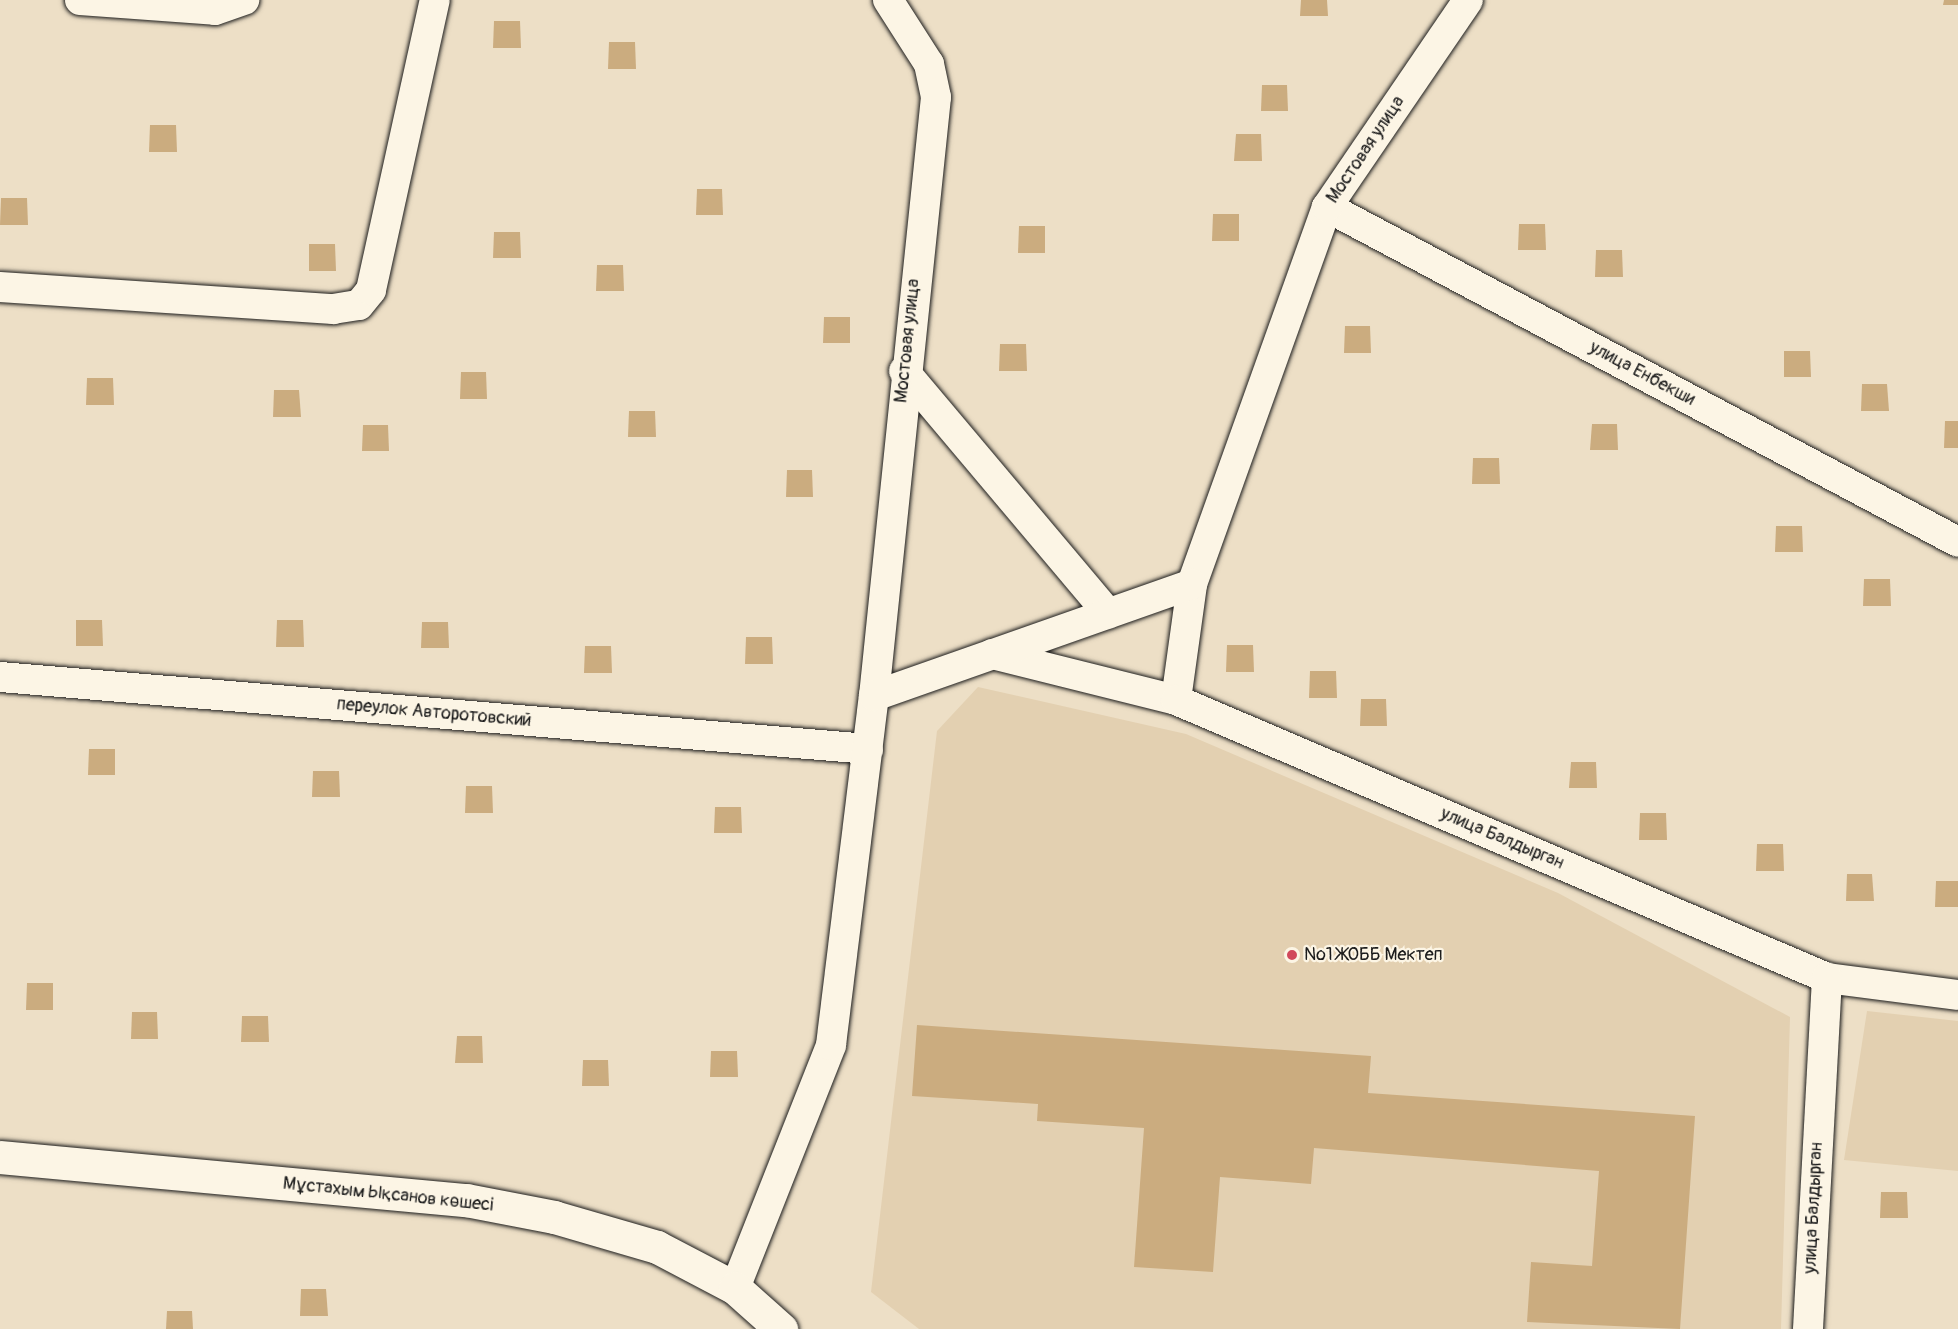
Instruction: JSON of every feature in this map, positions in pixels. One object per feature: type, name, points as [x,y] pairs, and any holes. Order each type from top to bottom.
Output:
[{"type":"main road","name":"Мұстахым Ықсанов көшесі","points":[[0,1157],[466,1200],[554,1217],[657,1247],[735,1288],[781,1329]]},
{"type":"street","points":[[80,0],[215,10],[244,0]]},
{"type":"street","points":[[0,287],[333,309],[359,305],[371,290],[435,0]]},
{"type":"street","name":"Мостовая улица","points":[[735,1288],[831,1046],[868,749],[904,371],[936,97],[929,64],[888,0]]},
{"type":"street","name":"Мостовая улица","points":[[1176,700],[1192,584],[1327,207],[1468,0]]},
{"type":"street","name":"улица Енбекши","points":[[1327,207],[1958,542]]},
{"type":"street","points":[[904,371],[1108,614]]},
{"type":"street","points":[[874,696],[1192,584]]},
{"type":"street","name":"улица Балдырган","points":[[992,654],[1176,700],[1827,978],[1958,995]]},
{"type":"street","name":"переулок Авторотовский","points":[[0,677],[868,749]]},
{"type":"street","name":"улица Балдырган","points":[[1808,1329],[1827,978]]},
{"type":"shaded area","name":"№1 ЖОББ Мектеп","points":[[978,687],[1186,734],[1558,893],[1790,1017],[1781,1329],[919,1329],[871,1292],[937,731]]},
{"type":"shaded area","points":[[1867,1011],[1958,1021],[1958,1171],[1844,1160]]},
{"type":"building","points":[[1301,0],[1327,0],[1328,16],[1300,16]]},
{"type":"building","points":[[1944,0],[1958,0],[1958,5],[1943,5]]},
{"type":"building","points":[[494,21],[520,21],[521,48],[493,48]]},
{"type":"building","points":[[609,42],[635,42],[636,69],[608,69]]},
{"type":"building","points":[[1262,85],[1287,85],[1288,111],[1261,111]]},
{"type":"building","points":[[150,125],[176,125],[177,152],[149,152]]},
{"type":"building","points":[[1236,134],[1261,134],[1262,161],[1234,161]]},
{"type":"building","points":[[697,189],[722,189],[723,215],[696,215]]},
{"type":"building","points":[[1,198],[27,198],[28,225],[0,225]]},
{"type":"building","points":[[1213,214],[1239,214],[1239,241],[1212,241]]},
{"type":"building","points":[[1519,224],[1545,224],[1546,250],[1518,250]]},
{"type":"building","points":[[1019,226],[1045,226],[1045,253],[1018,253]]},
{"type":"building","points":[[494,232],[520,232],[521,258],[493,258]]},
{"type":"building","points":[[309,244],[335,244],[336,271],[309,271]]},
{"type":"building","points":[[1596,250],[1622,250],[1623,277],[1595,277]]},
{"type":"building","points":[[597,265],[623,265],[624,291],[596,291]]},
{"type":"building","points":[[824,317],[850,317],[850,343],[823,343]]},
{"type":"building","points":[[1345,326],[1370,326],[1371,353],[1344,353]]},
{"type":"building","points":[[1000,344],[1026,344],[1027,371],[999,371]]},
{"type":"building","points":[[1784,351],[1810,351],[1811,377],[1784,377]]},
{"type":"building","points":[[461,372],[486,372],[487,399],[460,399]]},
{"type":"building","points":[[87,378],[113,378],[114,405],[86,405]]},
{"type":"building","points":[[1862,384],[1887,384],[1889,411],[1861,411]]},
{"type":"building","points":[[274,390],[299,390],[301,417],[273,417]]},
{"type":"building","points":[[629,411],[655,411],[656,437],[628,437]]},
{"type":"building","points":[[1945,421],[1958,421],[1958,448],[1944,448]]},
{"type":"building","points":[[1592,424],[1617,424],[1618,450],[1590,450]]},
{"type":"building","points":[[363,425],[388,425],[389,451],[362,451]]},
{"type":"building","points":[[1473,458],[1499,458],[1500,484],[1472,484]]},
{"type":"building","points":[[787,470],[812,470],[813,497],[786,497]]},
{"type":"building","points":[[1776,526],[1802,526],[1803,552],[1775,552]]},
{"type":"building","points":[[1864,579],[1890,579],[1891,606],[1863,606]]},
{"type":"building","points":[[76,620],[102,620],[103,646],[76,646]]},
{"type":"building","points":[[277,620],[303,620],[304,647],[276,647]]},
{"type":"building","points":[[422,622],[448,622],[449,648],[421,648]]},
{"type":"building","points":[[746,637],[772,637],[773,664],[745,664]]},
{"type":"building","points":[[1227,645],[1253,645],[1254,672],[1226,672]]},
{"type":"building","points":[[585,646],[611,646],[612,673],[584,673]]},
{"type":"building","points":[[1310,671],[1336,671],[1337,698],[1309,698]]},
{"type":"building","points":[[1361,699],[1386,699],[1387,726],[1360,726]]},
{"type":"building","points":[[89,749],[115,749],[115,775],[88,775]]},
{"type":"building","points":[[1571,762],[1596,762],[1597,788],[1569,788]]},
{"type":"building","points":[[313,771],[339,771],[340,797],[312,797]]},
{"type":"building","points":[[466,786],[492,786],[493,813],[465,813]]},
{"type":"building","points":[[715,807],[741,807],[742,833],[714,833]]},
{"type":"building","points":[[1640,813],[1666,813],[1667,840],[1639,840]]},
{"type":"building","points":[[1757,844],[1783,844],[1784,871],[1756,871]]},
{"type":"building","points":[[1847,874],[1872,874],[1874,901],[1846,901]]},
{"type":"building","points":[[1936,881],[1958,881],[1958,907],[1935,907]]},
{"type":"building","points":[[27,983],[53,983],[53,1010],[26,1010]]},
{"type":"building","points":[[132,1012],[157,1012],[158,1039],[131,1039]]},
{"type":"building","points":[[242,1016],[268,1016],[269,1042],[241,1042]]},
{"type":"building","points":[[917,1025],[1371,1056],[1368,1093],[1695,1116],[1680,1329],[1527,1322],[1531,1262],[1592,1266],[1599,1171],[1314,1148],[1311,1184],[1220,1177],[1213,1272],[1134,1267],[1144,1128],[1037,1121],[1038,1104],[912,1096]]},
{"type":"building","points":[[457,1036],[482,1036],[483,1063],[455,1063]]},
{"type":"building","points":[[711,1051],[737,1051],[738,1077],[710,1077]]},
{"type":"building","points":[[583,1060],[608,1060],[609,1086],[582,1086]]},
{"type":"building","points":[[1881,1192],[1907,1192],[1908,1218],[1880,1218]]},
{"type":"building","points":[[301,1289],[326,1289],[328,1316],[300,1316]]},
{"type":"building","points":[[167,1311],[192,1311],[193,1329],[166,1329]]},
{"type":"place","name":"№1 ЖОББ Мектеп","points":[[1292,955]]}]
